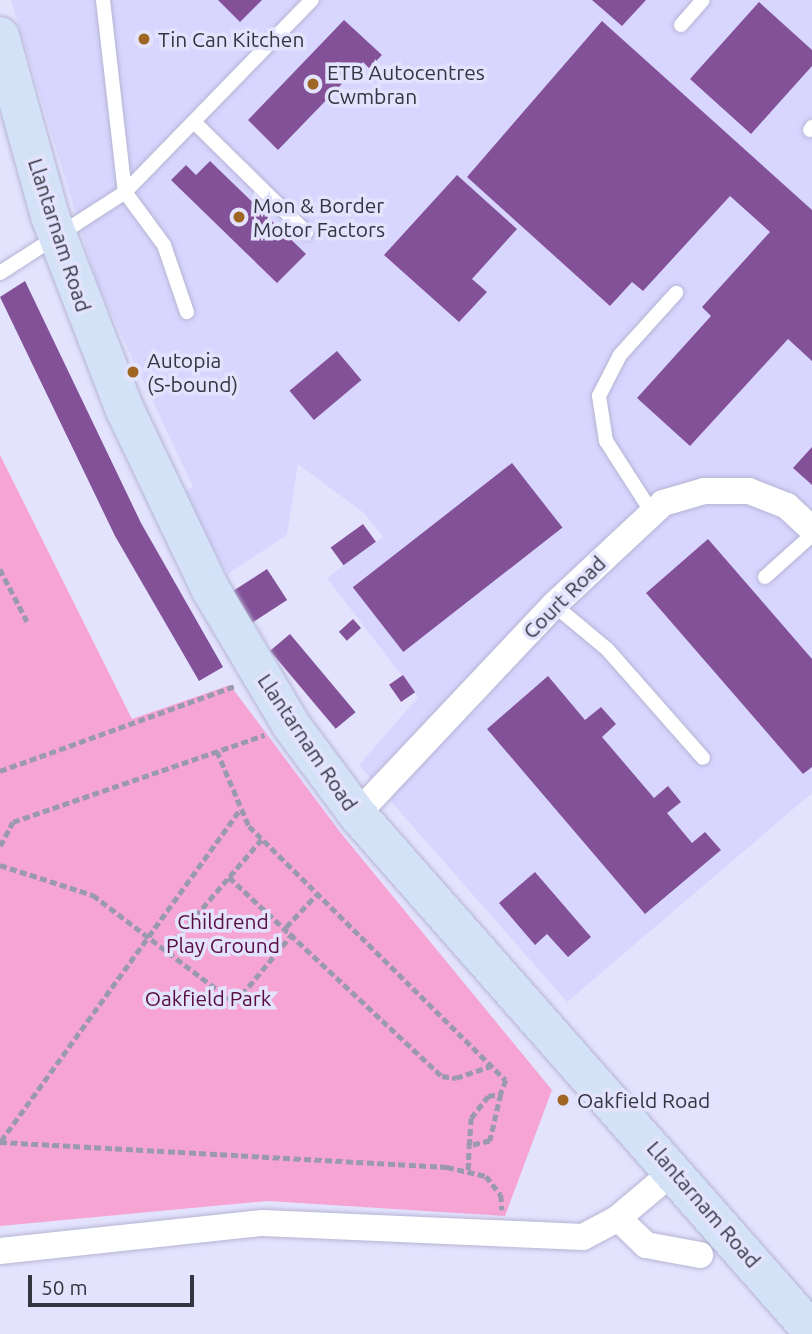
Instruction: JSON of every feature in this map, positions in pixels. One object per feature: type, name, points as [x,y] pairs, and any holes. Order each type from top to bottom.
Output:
[{"type":"street","name":"Llantarnam Road","points":[[0,36],[58,238],[158,484],[262,676],[292,725],[357,814],[675,1170],[812,1331]]},
{"type":"street","name":"Court Road","points":[[357,814],[554,605],[651,511],[689,493],[749,491],[787,506],[812,529]]},
{"type":"street","points":[[0,1251],[264,1223],[583,1237],[618,1218],[675,1170]]},
{"type":"street","points":[[618,1218],[646,1245],[700,1255]]},
{"type":"lane","points":[[103,0],[125,192],[164,245],[187,312]]},
{"type":"lane","points":[[0,273],[58,238],[125,192],[195,124],[312,0]]},
{"type":"lane","points":[[681,25],[702,0]]},
{"type":"lane","points":[[195,124],[306,232]]},
{"type":"lane","points":[[651,511],[606,441],[599,396],[620,355],[676,293]]},
{"type":"lane","points":[[765,577],[812,535]]},
{"type":"lane","points":[[554,605],[607,649],[703,758]]},
{"type":"path","points":[[0,569],[27,621]]},
{"type":"path","points":[[0,771],[262,676]]},
{"type":"path","points":[[0,846],[13,822],[292,725]]},
{"type":"path","points":[[218,751],[239,811],[261,840],[508,1082],[501,1094],[490,1141],[469,1146]]},
{"type":"path","points":[[0,1142],[239,811]]},
{"type":"path","points":[[167,948],[261,840]]},
{"type":"path","points":[[0,865],[69,884],[149,933],[235,1003],[293,933]]},
{"type":"path","points":[[229,877],[293,933],[442,1076],[456,1078],[490,1066]]},
{"type":"path","points":[[286,927],[316,895]]},
{"type":"path","points":[[468,1170],[473,1114],[488,1096],[501,1094]]},
{"type":"path","points":[[0,1142],[468,1170],[486,1176],[500,1195],[501,1235]]},
{"type":"shaded area","points":[[11,0],[812,0],[812,793],[567,1002],[359,765],[418,697],[327,578],[383,537],[364,513],[298,464],[287,535],[228,574],[183,493],[193,487],[97,283]]},
{"type":"green space","name":"Oakfield Park","points":[[0,455],[132,719],[230,685],[340,832],[552,1090],[505,1216],[268,1201],[0,1226]]},
{"type":"building","points":[[218,0],[262,0],[240,22]]},
{"type":"building","points":[[592,0],[646,0],[622,26]]},
{"type":"building","points":[[759,2],[812,50],[812,66],[751,134],[690,79]]},
{"type":"building","points":[[344,20],[382,55],[369,68],[363,62],[278,150],[248,120]]},
{"type":"building","points":[[602,21],[812,210],[812,361],[788,339],[690,446],[637,398],[711,316],[702,307],[770,232],[730,196],[643,291],[632,282],[610,306],[467,177]]},
{"type":"building","name":"Mon & Border Motor Factors","points":[[210,161],[306,254],[277,283],[171,180],[186,165],[196,175]]},
{"type":"building","points":[[457,175],[517,229],[472,279],[487,292],[459,322],[384,255]]},
{"type":"building","points":[[25,281],[141,523],[223,667],[199,681],[115,536],[0,297]]},
{"type":"building","points":[[337,351],[361,380],[314,420],[290,391]]},
{"type":"building","points":[[812,447],[812,485],[793,468]]},
{"type":"building","points":[[512,463],[562,528],[403,652],[353,587]]},
{"type":"building","points":[[363,524],[376,542],[344,565],[331,548]]},
{"type":"building","points":[[708,539],[812,659],[812,767],[803,774],[646,593]]},
{"type":"building","points":[[267,569],[287,600],[252,623],[232,592]]},
{"type":"building","points":[[353,619],[361,628],[347,641],[339,632]]},
{"type":"building","points":[[290,634],[356,712],[336,729],[270,651]]},
{"type":"building","points":[[403,675],[415,692],[401,702],[389,685]]},
{"type":"building","points":[[548,676],[585,720],[601,707],[616,724],[602,737],[654,798],[668,786],[681,802],[667,813],[692,843],[705,832],[721,850],[645,914],[487,729]]},
{"type":"building","points":[[535,872],[591,937],[568,957],[547,934],[535,945],[499,903]]},
{"type":"place","name":"Tin Can Kitchen","points":[[144,39]]},
{"type":"place","name":"ETB Autocentres Cwmbran","points":[[313,84]]},
{"type":"place","name":"Mon & Border Motor Factors","points":[[239,217]]},
{"type":"place","name":"Autopia (S-bound)","points":[[133,372]]},
{"type":"place","name":"Oakfield Road","points":[[563,1100]]},
{"type":"park label","name":"Childrend Play Ground","points":[[223,933]]}]
